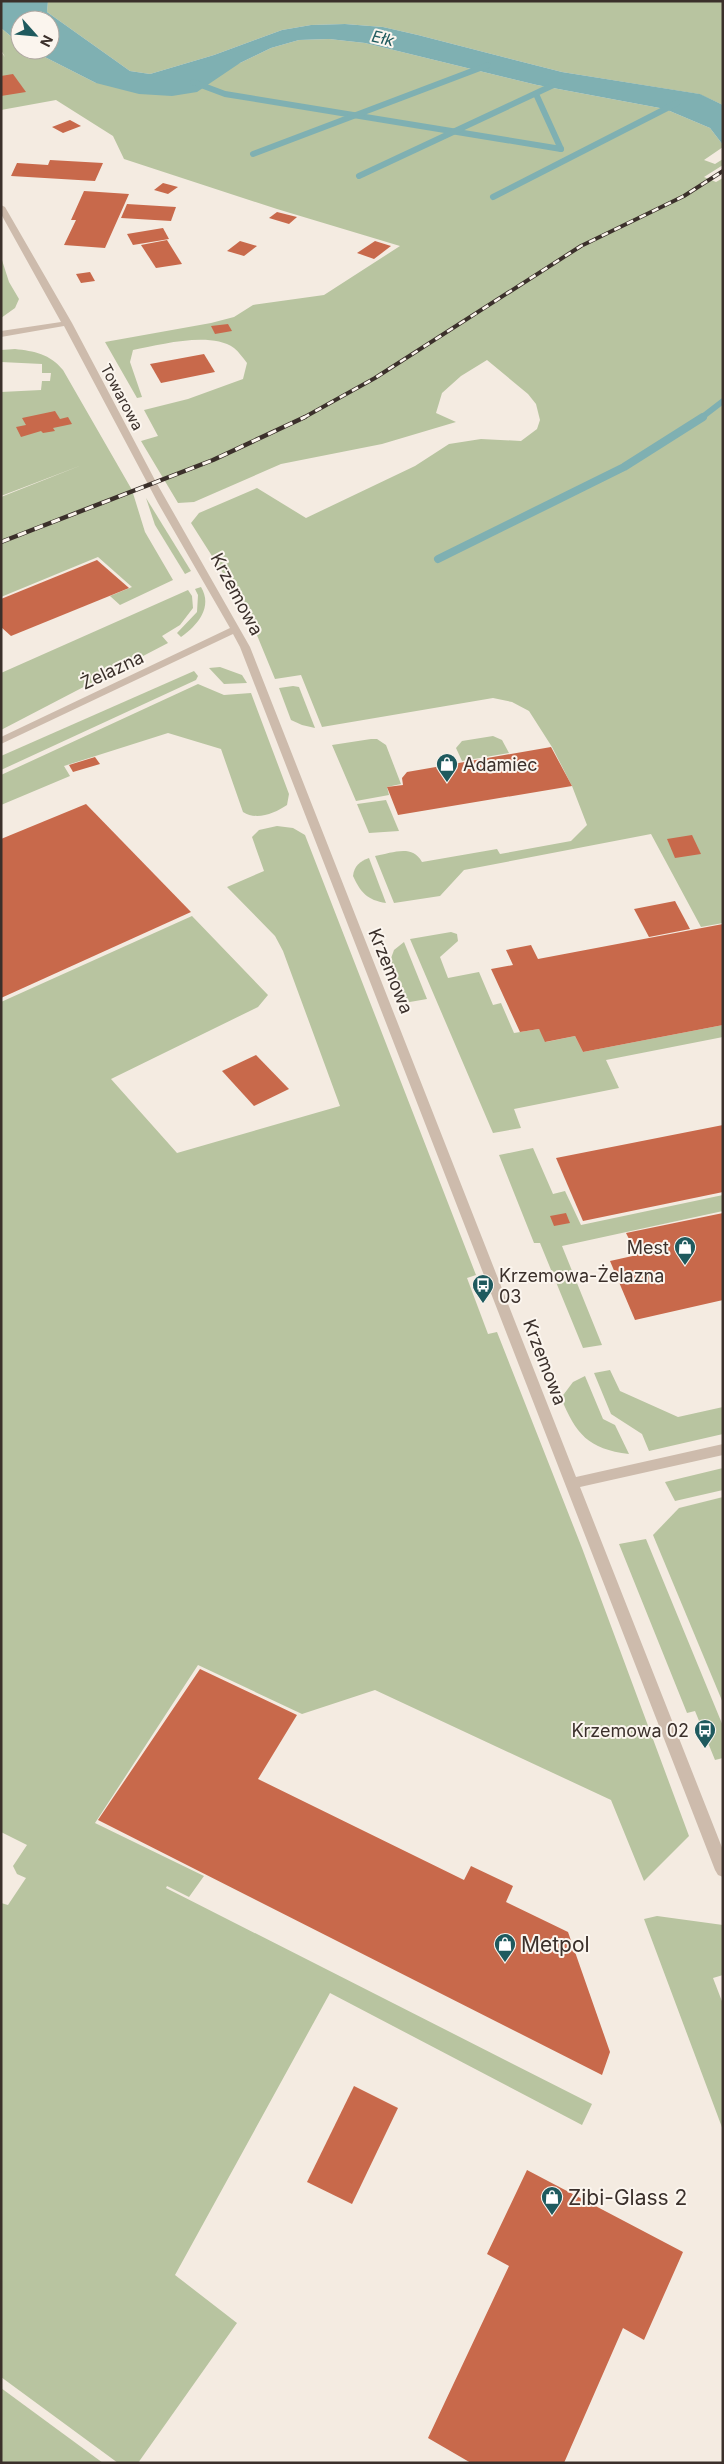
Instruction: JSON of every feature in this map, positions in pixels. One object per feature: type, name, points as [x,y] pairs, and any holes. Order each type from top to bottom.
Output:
[{"type":"street","name":"Towarowa","points":[[1,207],[68,323],[152,483]]},
{"type":"street","points":[[1,334],[68,323]]},
{"type":"street","name":"Krzemowa","points":[[152,483],[236,629],[723,1870]]},
{"type":"street","name":"Żelazna","points":[[1,741],[236,629]]},
{"type":"street","points":[[572,1483],[723,1449]]},
{"type":"green space","points":[[48,1],[723,1],[723,105],[699,94],[562,72],[383,27],[345,24],[311,25],[282,30],[214,55],[150,74],[130,71],[60,21],[60,10],[47,10]]},
{"type":"green space","points":[[1,28],[10,36],[10,60],[51,60],[96,83],[240,63],[271,48],[299,40],[329,39],[365,43],[537,85],[665,109],[710,128],[723,145],[723,147],[704,160],[715,164],[723,159],[723,165],[704,177],[716,182],[723,178],[723,923],[701,927],[651,834],[464,870],[440,896],[394,903],[375,856],[407,851],[418,856],[422,862],[497,849],[500,854],[571,841],[587,825],[572,786],[552,747],[529,711],[512,702],[493,698],[322,727],[301,675],[275,679],[247,611],[191,523],[199,513],[257,488],[306,518],[415,466],[449,444],[481,439],[521,441],[537,429],[540,420],[536,404],[528,394],[487,360],[461,376],[442,393],[436,413],[456,422],[382,444],[281,464],[194,502],[178,503],[141,441],[158,436],[144,410],[188,399],[243,379],[247,363],[234,348],[212,340],[185,341],[133,350],[130,362],[142,397],[137,398],[105,342],[211,323],[234,317],[253,305],[324,295],[400,246],[277,209],[124,159],[113,136],[56,100],[1,110],[1,52],[5,57],[1,50]]},
{"type":"green space","points":[[1,257],[9,282],[19,299],[15,308],[1,318]]},
{"type":"green space","points":[[15,349],[41,354],[53,360],[63,370],[132,490],[145,532],[173,580],[120,605],[110,596],[132,587],[98,557],[1,597],[1,497],[82,465],[1,496],[1,392],[41,390],[42,381],[50,381],[51,373],[42,373],[42,364],[1,362],[1,350]]},
{"type":"green space","points":[[146,498],[191,571],[185,574],[155,525]]},
{"type":"green space","points":[[201,587],[205,602],[202,615],[193,627],[181,637],[177,633],[197,612],[198,595],[195,589]]},
{"type":"green space","points":[[188,590],[192,596],[193,608],[180,625],[162,636],[168,643],[1,730],[1,673]]},
{"type":"green space","points":[[220,667],[242,675],[247,683],[224,684],[209,668]]},
{"type":"green space","points":[[194,671],[198,676],[196,680],[1,770],[1,756]]},
{"type":"green space","points":[[198,684],[224,695],[251,693],[289,794],[287,805],[277,811],[260,816],[248,815],[243,812],[221,749],[168,733],[64,766],[70,776],[1,805],[1,775]]},
{"type":"green space","points":[[299,687],[315,728],[291,720],[279,688]]},
{"type":"green space","points":[[493,736],[502,740],[509,753],[462,761],[456,748],[462,741]]},
{"type":"green space","points":[[377,739],[386,745],[401,784],[387,787],[389,795],[356,801],[332,745]]},
{"type":"green space","points":[[386,800],[399,831],[369,833],[357,804]]},
{"type":"green space","points":[[277,826],[293,828],[305,835],[476,1275],[467,1278],[488,1334],[497,1332],[582,1548],[689,1836],[644,1881],[611,1800],[375,1690],[302,1714],[198,1665],[95,1823],[204,1876],[189,1897],[167,1886],[166,1888],[592,2104],[582,2125],[330,1993],[175,2275],[237,2323],[138,2463],[118,2463],[1,2377],[1,1903],[8,1905],[26,1878],[17,1874],[13,1866],[27,1845],[1,1832],[1,1002],[192,916],[268,995],[258,1007],[111,1079],[177,1153],[340,1106],[283,951],[275,936],[227,887],[264,871],[252,837],[259,830]]},
{"type":"green space","points":[[369,858],[386,903],[365,895],[353,876],[358,864]]},
{"type":"green space","points":[[451,932],[457,934],[458,941],[440,957],[448,978],[479,972],[493,1005],[501,1003],[514,1033],[539,1029],[546,1042],[575,1036],[583,1052],[723,1025],[723,1037],[606,1060],[619,1088],[514,1109],[521,1128],[493,1133],[410,939]]},
{"type":"green space","points":[[404,942],[427,999],[404,1003],[389,964],[394,950]]},
{"type":"green space","points":[[533,1148],[553,1194],[565,1191],[581,1225],[723,1195],[723,1211],[562,1246],[602,1345],[583,1348],[540,1243],[534,1243],[499,1155]]},
{"type":"green space","points":[[610,1370],[620,1391],[678,1417],[723,1407],[723,1434],[649,1451],[642,1434],[611,1414],[594,1373]]},
{"type":"green space","points":[[585,1376],[603,1419],[615,1425],[629,1454],[615,1452],[593,1444],[585,1438],[572,1421],[561,1398],[573,1382]]},
{"type":"green space","points":[[723,1468],[723,1490],[675,1501],[665,1482]]},
{"type":"green space","points":[[723,1497],[723,1703],[653,1535],[679,1508]]},
{"type":"green space","points":[[646,1539],[723,1726],[723,1758],[715,1760],[695,1711],[687,1713],[619,1544]]},
{"type":"green space","points":[[657,1916],[723,1925],[723,1975],[713,1978],[723,2004],[723,2130],[644,1919]]},
{"type":"green space","points":[[1,2388],[103,2463],[1,2463]]},
{"type":"water","points":[[1,1],[48,1],[47,10],[10,10],[10,36],[1,28]]},
{"type":"water","name":"Ełk","points":[[60,21],[130,71],[150,74],[214,55],[282,30],[311,25],[345,24],[383,27],[562,72],[700,94],[723,105],[723,145],[710,128],[665,109],[537,85],[365,43],[329,39],[299,40],[271,48],[240,63],[197,92],[172,96],[139,94],[96,83],[51,60],[60,60]]},
{"type":"building","points":[[13,74],[26,92],[1,96],[1,76]]},
{"type":"building","points":[[70,120],[81,126],[63,133],[52,127]]},
{"type":"building","points":[[50,160],[103,163],[95,181],[11,176],[17,163],[48,165]]},
{"type":"building","points":[[163,183],[178,187],[168,194],[154,190]]},
{"type":"building","points":[[84,191],[129,194],[105,248],[64,245],[76,220],[71,220]]},
{"type":"building","points":[[127,204],[176,207],[171,221],[121,218]]},
{"type":"building","points":[[277,212],[297,217],[289,224],[269,218]]},
{"type":"building","points":[[163,228],[169,239],[133,245],[127,234]]},
{"type":"building","points":[[167,240],[182,264],[156,268],[141,245]]},
{"type":"building","points":[[240,241],[257,246],[244,256],[227,251]]},
{"type":"building","points":[[375,241],[391,246],[374,259],[357,253]]},
{"type":"building","points":[[90,272],[95,281],[81,283],[76,274]]},
{"type":"building","points":[[228,324],[232,331],[215,334],[211,326]]},
{"type":"building","points":[[204,354],[215,372],[161,383],[150,364]]},
{"type":"building","points":[[55,411],[60,419],[68,417],[72,424],[53,428],[55,431],[43,433],[41,431],[21,437],[16,427],[26,425],[22,418]]},
{"type":"building","points":[[97,560],[129,588],[11,636],[1,627],[1,599]]},
{"type":"building","points":[[551,747],[572,786],[398,815],[387,787],[403,785],[402,778],[407,772]]},
{"type":"building","points":[[95,757],[100,764],[73,772],[69,765]]},
{"type":"building","points":[[86,804],[191,912],[1,998],[1,839]]},
{"type":"building","points":[[692,835],[701,854],[675,858],[667,839]]},
{"type":"building","points":[[675,901],[690,929],[649,937],[634,909]]},
{"type":"building","points":[[723,924],[723,1025],[583,1052],[575,1036],[545,1042],[539,1029],[520,1032],[491,969],[513,965],[506,950],[531,945],[538,959]]},
{"type":"building","points":[[256,1055],[289,1089],[254,1106],[222,1071]]},
{"type":"building","points":[[723,1125],[723,1192],[583,1221],[556,1158]]},
{"type":"building","points":[[566,1213],[570,1223],[554,1226],[550,1216]]},
{"type":"building","points":[[723,1213],[723,1300],[635,1320],[610,1261],[637,1255],[626,1233]]},
{"type":"building","points":[[200,1669],[297,1715],[258,1779],[464,1880],[471,1866],[513,1886],[506,1902],[568,1932],[610,2052],[602,2075],[98,1820]]},
{"type":"building","points":[[354,2086],[398,2108],[352,2204],[307,2182]]},
{"type":"building","points":[[527,2170],[683,2252],[644,2340],[623,2328],[564,2463],[471,2463],[428,2438],[509,2266],[487,2254]]},
{"type":"waterway","points":[[355,115],[488,65]]},
{"type":"waterway","points":[[454,131],[562,81]]},
{"type":"waterway","points":[[193,82],[225,94],[355,115]]},
{"type":"waterway","points":[[454,131],[561,149],[536,94]]},
{"type":"waterway","points":[[493,197],[677,103]]},
{"type":"waterway","points":[[253,154],[355,115]]},
{"type":"waterway","points":[[355,115],[454,131]]},
{"type":"waterway","points":[[359,176],[454,131]]},
{"type":"waterway","points":[[701,418],[723,401]]},
{"type":"waterway","points":[[438,559],[624,467],[703,417]]},
{"type":"railway","points":[[304,418],[375,378],[581,246],[684,196],[723,171]]},
{"type":"railway","points":[[1,542],[213,460],[304,418]]},
{"type":"place","name":"Adamiec","points":[[447,783]]},
{"type":"place","name":"Mest","points":[[685,1266]]},
{"type":"place","name":"Krzemowa-Żelazna 03","points":[[483,1304]]},
{"type":"place","name":"Krzemowa 02","points":[[705,1749]]},
{"type":"place","name":"Metpol","points":[[505,1963]]},
{"type":"place","name":"Zibi-Glass 2","points":[[552,2216]]}]
